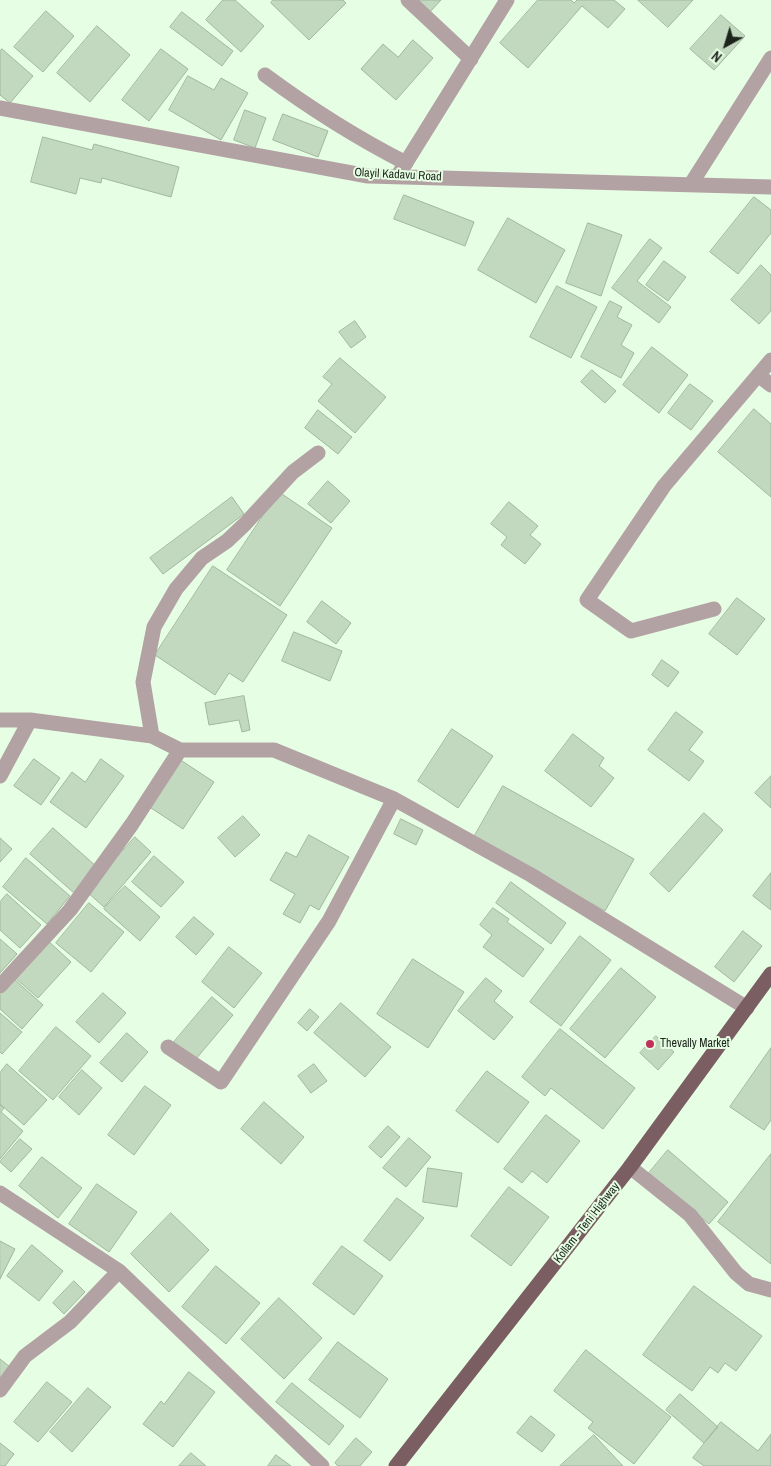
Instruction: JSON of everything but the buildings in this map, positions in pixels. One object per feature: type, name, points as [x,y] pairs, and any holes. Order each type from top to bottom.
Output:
[{"type":"main road","name":"Kollam - Teni Highway","points":[[396,1466],[630,1167],[771,974]]},
{"type":"street","points":[[408,0],[471,59]]},
{"type":"street","points":[[397,177],[507,0]]},
{"type":"street","points":[[691,184],[771,58]]},
{"type":"street","points":[[265,75],[329,121],[406,163]]},
{"type":"street","name":"Olayil Kadavu Road","points":[[0,108],[368,176],[771,187]]},
{"type":"street","points":[[714,609],[631,631],[587,600],[664,486],[771,360]]},
{"type":"street","points":[[758,375],[771,385]]},
{"type":"street","points":[[152,736],[143,682],[154,627],[176,589],[202,558],[239,530],[293,472],[318,453]]},
{"type":"street","points":[[0,720],[30,720],[152,736],[180,750],[274,750],[394,799],[531,875],[747,1008]]},
{"type":"street","points":[[0,776],[30,720]]},
{"type":"street","points":[[0,986],[70,910],[132,824],[180,750]]},
{"type":"street","points":[[168,1047],[221,1082],[329,921],[394,799]]},
{"type":"street","points":[[630,1167],[690,1215],[736,1273],[748,1284],[771,1290]]},
{"type":"street","points":[[0,1192],[119,1272],[322,1466]]},
{"type":"street","points":[[0,1390],[25,1356],[70,1322],[119,1272]]},
{"type":"place","name":"Thevally Market","points":[[650,1044]]}]
